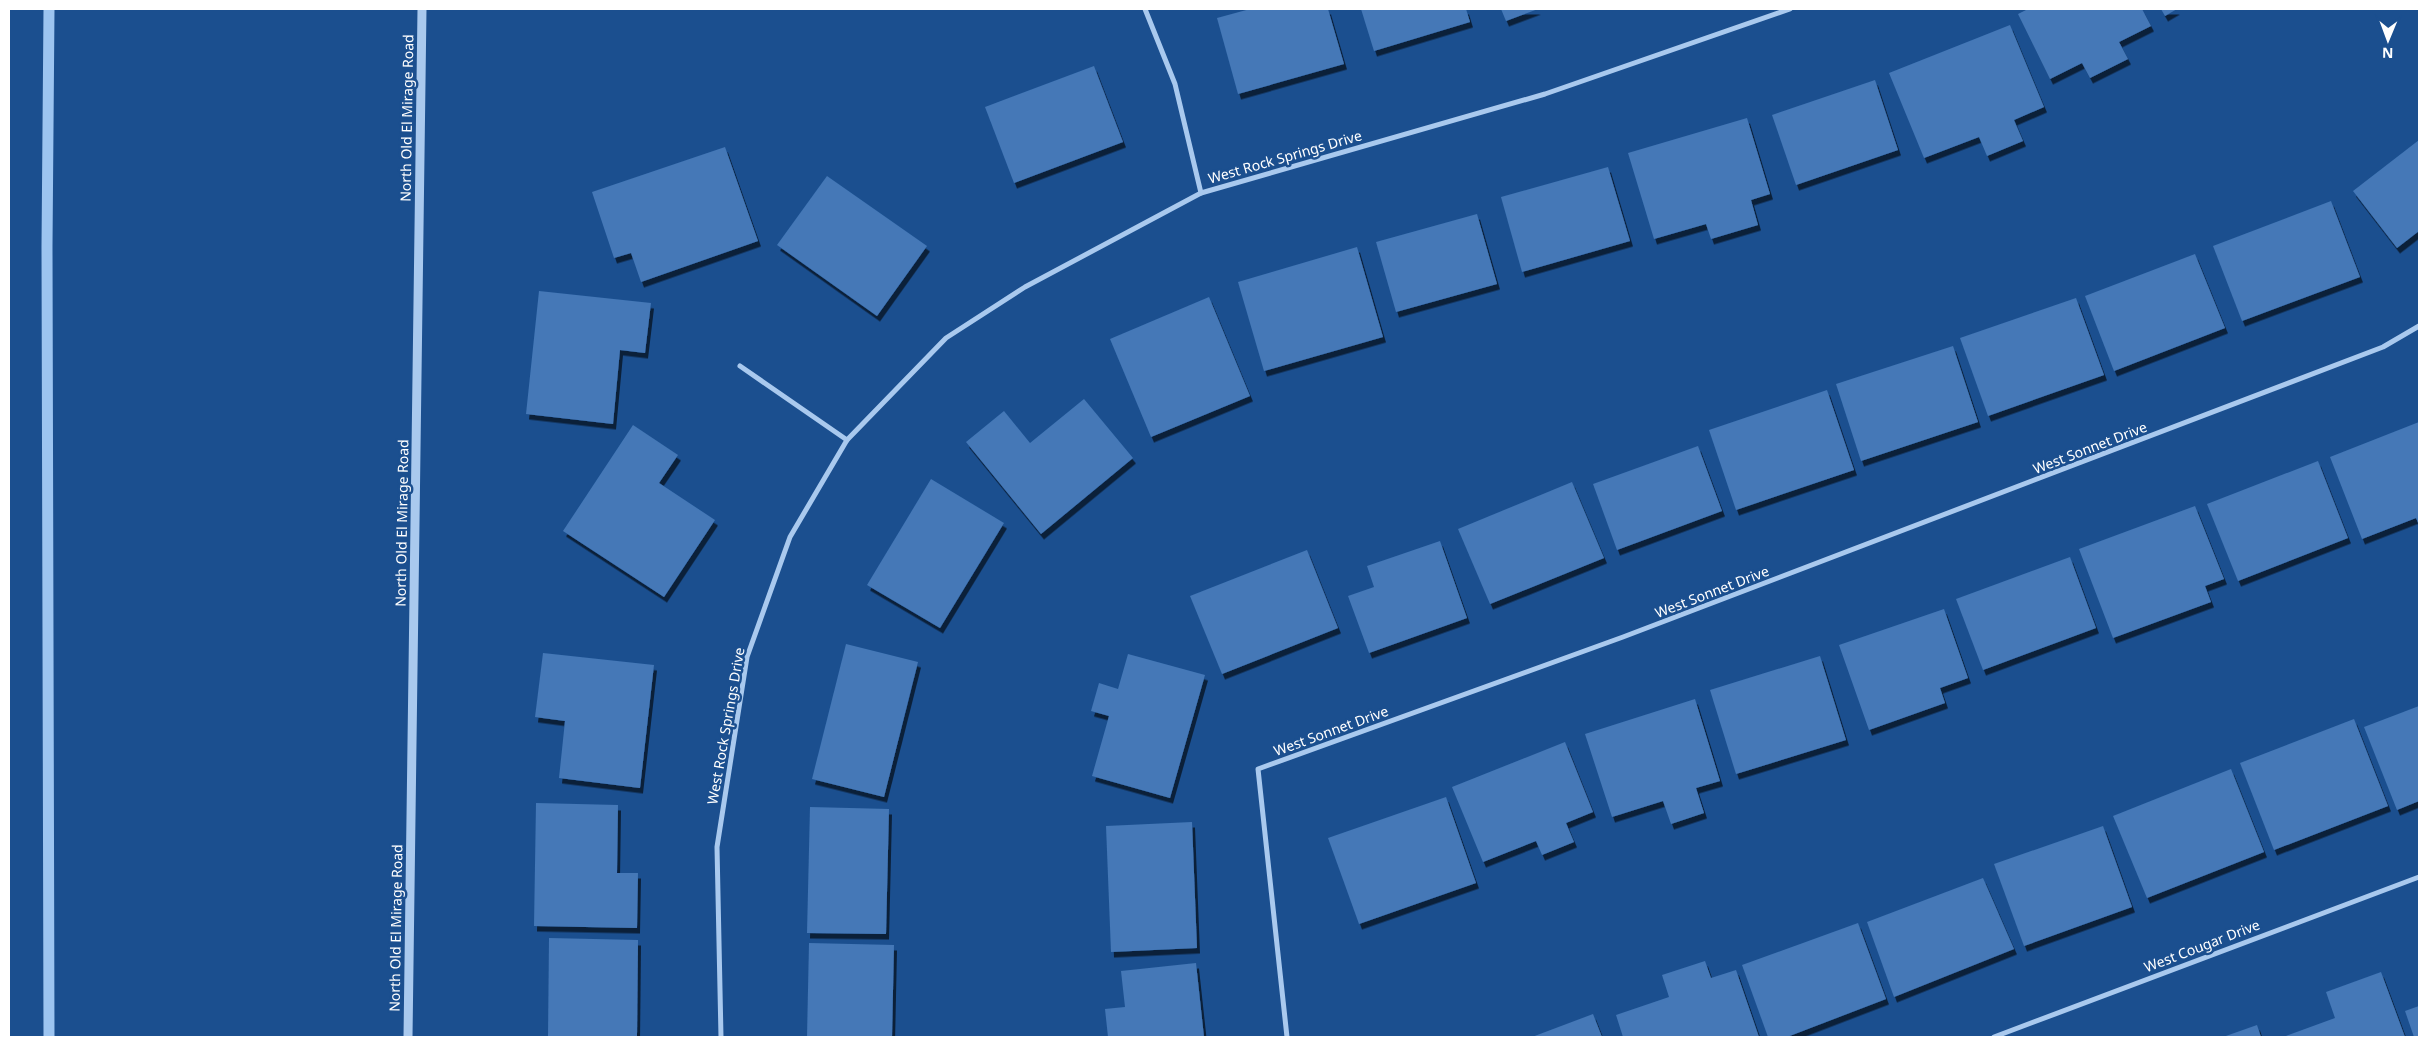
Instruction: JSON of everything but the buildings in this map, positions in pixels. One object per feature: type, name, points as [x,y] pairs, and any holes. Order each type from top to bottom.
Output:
[{"type":"street","name":"North Old El Mirage Road","points":[[408,1037],[422,9]]},
{"type":"street","points":[[1145,9],[1175,84],[1201,193]]},
{"type":"street","name":"West Rock Springs Drive","points":[[721,1037],[717,847],[747,657],[790,537],[847,440],[946,338],[1025,287],[1201,193],[1545,94],[1790,9]]},
{"type":"street","name":"West Sonnet Drive","points":[[1287,1037],[1258,769],[1623,637],[1988,499],[2383,346],[2419,326]]},
{"type":"street","points":[[740,366],[847,440]]},
{"type":"street","name":"West Cougar Drive","points":[[1994,1037],[2419,876]]},
{"type":"waterway","points":[[49,9],[47,246],[49,1037]]}]
